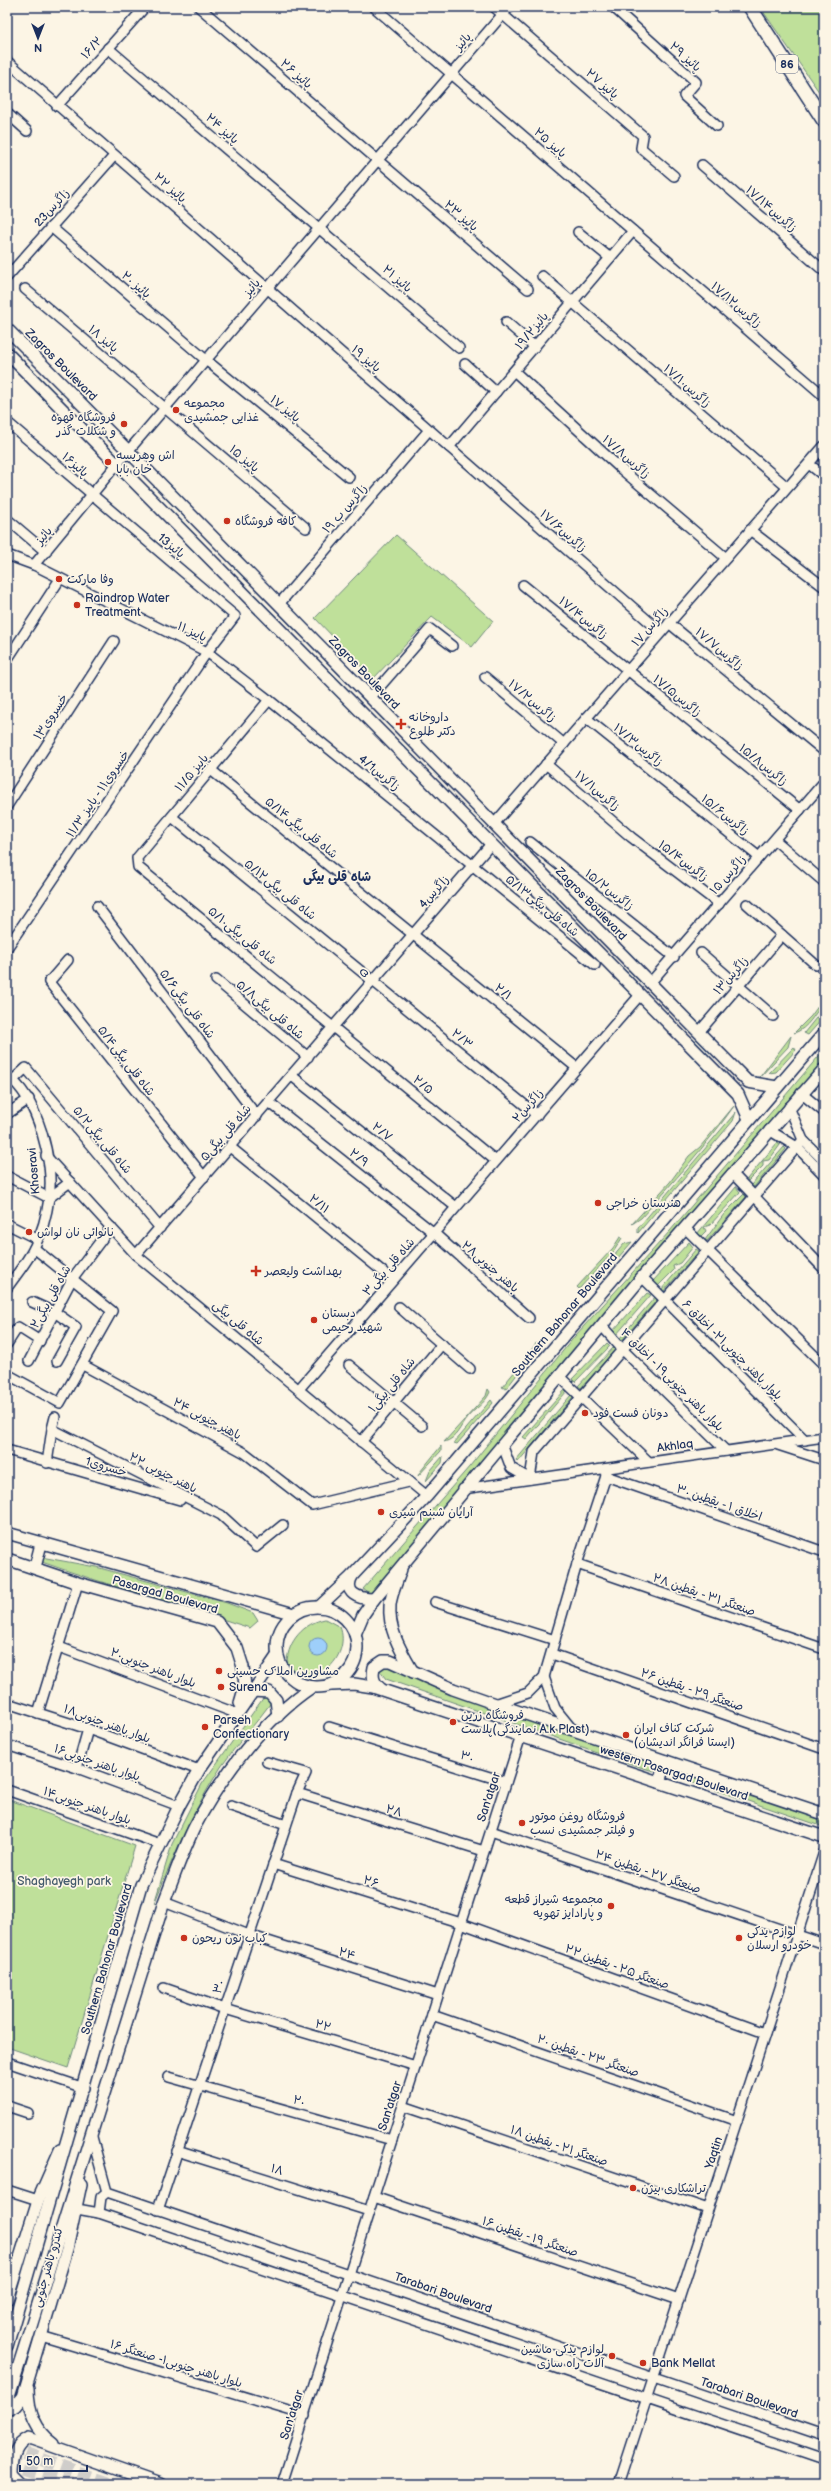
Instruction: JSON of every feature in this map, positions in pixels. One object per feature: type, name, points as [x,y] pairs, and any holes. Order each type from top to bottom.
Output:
[{"type":"highway","name":"86","points":[[750,7],[824,121]]},
{"type":"main road","name":"Zagros Boulevard","points":[[7,329],[180,501],[411,740],[748,1082]]},
{"type":"main road","points":[[7,353],[738,1094],[749,1119]]},
{"type":"main road","points":[[58,405],[71,393]]},
{"type":"main road","points":[[166,513],[180,501]]},
{"type":"main road","points":[[399,751],[411,740]]},
{"type":"main road","points":[[564,917],[575,906]]},
{"type":"main road","name":"Southern Bahonar Boulevard","points":[[319,1607],[352,1576],[427,1496],[824,1033]]},
{"type":"main road","points":[[355,1634],[363,1615],[374,1599],[463,1490],[560,1377],[642,1277],[801,1093],[824,1069]]},
{"type":"main road","points":[[738,1094],[746,1092],[748,1082],[777,1087]]},
{"type":"main road","name":"Pasargad Boulevard","points":[[7,1533],[41,1544],[294,1614]]},
{"type":"main road","points":[[35,1567],[41,1544]]},
{"type":"main road","name":"Pasargad Boulevard","points":[[7,1559],[35,1567],[78,1583],[217,1622],[237,1648],[243,1667],[245,1686],[237,1716]]},
{"type":"main road","points":[[403,1564],[390,1604],[391,1623],[398,1644],[413,1672]]},
{"type":"main road","points":[[352,1576],[349,1582],[349,1589],[353,1595],[359,1598],[374,1599]]},
{"type":"main road","points":[[7,2403],[40,2304],[66,2210],[92,2137],[122,2034],[164,1902],[198,1821],[228,1773],[294,1699],[312,1688],[332,1685],[346,1675],[355,1661],[358,1650],[352,1626],[340,1614],[319,1607],[305,1609],[294,1614],[286,1622],[280,1632],[277,1644],[277,1656],[280,1665],[293,1680],[312,1688]]},
{"type":"main road","name":"Southern Bahonar Boulevard","points":[[7,2346],[66,2142],[84,2088],[133,1909],[160,1844],[178,1806],[199,1770],[277,1656]]},
{"type":"main road","name":"western Pasargad Boulevard","points":[[381,1689],[374,1683],[372,1675],[374,1667],[383,1661],[390,1661],[413,1672],[495,1704],[824,1814]]},
{"type":"main road","name":"western Pasargad Boulevard","points":[[332,1685],[354,1684],[381,1689],[824,1837]]},
{"type":"main road","points":[[252,1692],[269,1692],[276,1700],[278,1716]]},
{"type":"main road","points":[[659,1782],[666,1761]]},
{"type":"main road","points":[[7,2299],[9,2284],[38,2200],[56,2155],[66,2142]]},
{"type":"main road","name":"کندرو باهنر جنوبی","points":[[7,2410],[15,2406],[23,2397],[42,2336],[77,2209],[85,2159]]},
{"type":"main road","points":[[28,2380],[28,2401],[32,2415],[44,2435],[58,2447]]},
{"type":"main road","points":[[22,2484],[10,2472],[15,2451],[24,2441],[35,2439],[160,2484]]},
{"type":"street","name":"۱۶/۲","points":[[57,106],[145,7]]},
{"type":"street","name":"پائیز ۲۶","points":[[199,7],[378,160]]},
{"type":"street","name":"پاییز ۲۵","points":[[374,7],[633,231]]},
{"type":"street","points":[[494,7],[503,14]]},
{"type":"street","name":"پائیز","points":[[34,565],[128,450],[509,7]]},
{"type":"street","name":"پائیز ۲۹","points":[[612,7],[696,82],[684,96],[717,126]]},
{"type":"street","name":"پائیز ۲۷","points":[[503,14],[643,136],[641,148],[674,176]]},
{"type":"street","name":"پائیز ۲۴","points":[[108,48],[319,228]]},
{"type":"street","name":"پائیز ۲۲","points":[[7,61],[267,289]]},
{"type":"street","points":[[7,113],[27,131]]},
{"type":"street","name":"زاگرس23","points":[[7,277],[114,156]]},
{"type":"street","name":"پائیز ۲۳","points":[[378,160],[528,290]]},
{"type":"street","name":"زاگرس۱۷/۱۴","points":[[702,165],[824,271]]},
{"type":"street","name":"پائیز ۲۰","points":[[51,227],[206,360]]},
{"type":"street","name":"پائیز ۲۱","points":[[319,228],[459,348]]},
{"type":"street","name":"پائیز۱۹/۲","points":[[449,447],[633,231]]},
{"type":"street","name":"زاگرس۱۷/۱۲","points":[[633,231],[824,396]]},
{"type":"street","points":[[578,232],[610,258]]},
{"type":"street","name":"زاگرس۱۷/۱۰","points":[[542,276],[787,487]]},
{"type":"street","name":"پائیز ۱۸","points":[[25,289],[165,408]]},
{"type":"street","name":"پائیز ۱۹","points":[[267,289],[449,447]]},
{"type":"street","points":[[506,322],[535,346]]},
{"type":"street","name":"پائیز ۱۷","points":[[206,360],[349,477]]},
{"type":"street","points":[[465,364],[496,392]]},
{"type":"street","name":"زاگرس۱۷/۸","points":[[514,371],[621,469],[726,558]]},
{"type":"street","name":"پائیز ۱۵","points":[[165,408],[306,528]]},
{"type":"street","name":"پائیز۱۶","points":[[7,422],[92,495]]},
{"type":"street","name":"زاگرس ب ۱۹","points":[[279,604],[429,430]]},
{"type":"street","name":"زاگرس ۱۷","points":[[494,824],[824,446]]},
{"type":"street","name":"زاگرس۱۷/۶","points":[[449,447],[661,632]]},
{"type":"street","points":[[809,464],[824,476]]},
{"type":"street","name":"پائیز13","points":[[92,495],[235,616]]},
{"type":"street","points":[[7,519],[46,552]]},
{"type":"street","points":[[750,530],[824,587]]},
{"type":"street","points":[[7,555],[34,565]]},
{"type":"street","name":"پاییز ۱۱","points":[[34,565],[206,652],[269,700]]},
{"type":"street","points":[[7,660],[60,578]]},
{"type":"street","name":"زاگرس۱۷/۴","points":[[523,585],[628,670]]},
{"type":"street","name":"خسروى۱۱ - پاییز ۱۱/۳","points":[[7,948],[206,652],[235,616]]},
{"type":"street","name":"زاگرس۱۷/۷","points":[[669,623],[824,751]]},
{"type":"street","points":[[370,698],[430,629],[452,646]]},
{"type":"street","name":"خسروى۱۳","points":[[7,806],[114,641]]},
{"type":"street","name":"زاگرس۱۷/۵","points":[[628,670],[711,739]]},
{"type":"street","name":"زاگرس۱۷/۲","points":[[485,677],[564,744]]},
{"type":"street","name":"پاییز ۱۱/۵","points":[[136,862],[137,858],[269,700]]},
{"type":"street","name":"4/1زاگرس","points":[[269,700],[473,866]]},
{"type":"street","name":"زاگرس۱۷/۳","points":[[586,718],[675,791]]},
{"type":"street","name":"زاگرس۱۵/۸","points":[[711,739],[800,810]]},
{"type":"street","name":"زاگرس۱۷/۱","points":[[546,764],[631,836]]},
{"type":"street","name":"شاه قلی بیگی۵/۱۴","points":[[211,770],[413,935]]},
{"type":"street","name":"زاگرس ۱۵","points":[[650,983],[824,782]]},
{"type":"street","name":"زاگرس۱۵/۶","points":[[675,791],[759,857]]},
{"type":"street","name":"شاه قلی بیگی۵/۱۲","points":[[172,817],[373,981]]},
{"type":"street","name":"زاگرس۱۵/۴","points":[[631,836],[719,904]]},
{"type":"street","points":[[775,840],[824,882]]},
{"type":"street","name":"زاگرس۱۵/۲","points":[[530,842],[674,957]]},
{"type":"street","name":"زاگرس4","points":[[413,935],[491,844]]},
{"type":"street","name":"شاه قلی بیگی۵/۱۰","points":[[136,862],[138,867],[334,1027]]},
{"type":"street","name":"شاه قلی بیگی۵/۱۳","points":[[473,866],[595,965]]},
{"type":"street","points":[[747,904],[816,965]]},
{"type":"street","name":"شاه قلی بیگی۵/۶","points":[[97,906],[257,1116]]},
{"type":"street","name":"۵","points":[[334,1027],[413,935]]},
{"type":"street","name":"۲/۱","points":[[413,935],[577,1068]]},
{"type":"street","name":"زاگرس۱۳","points":[[699,1032],[782,935]]},
{"type":"street","points":[[702,953],[773,1016]]},
{"type":"street","name":"شاه قلی بیگی۵/۴","points":[[68,960],[49,982],[204,1177]]},
{"type":"street","name":"شاه قلی بیگی۵/۸","points":[[216,980],[308,1057]]},
{"type":"street","name":"۲/۳","points":[[373,981],[536,1115]]},
{"type":"street","name":"زاگرس۲","points":[[434,1233],[640,995]]},
{"type":"street","name":"شاه قلی بیگی۵","points":[[136,1255],[334,1027]]},
{"type":"street","name":"۲/۵","points":[[334,1027],[496,1161]]},
{"type":"street","name":"شاه قلی بیگی۵/۲","points":[[10,1078],[26,1068],[160,1228]]},
{"type":"street","name":"۲/۷","points":[[292,1076],[456,1207]]},
{"type":"street","name":"Khosravi","points":[[8,1284],[34,1248],[49,1198],[50,1179],[43,1138],[29,1099],[10,1078]]},
{"type":"street","points":[[801,1093],[824,1112]]},
{"type":"street","points":[[7,1114],[29,1099]]},
{"type":"street","name":"۲/۹","points":[[269,1102],[434,1233]]},
{"type":"street","points":[[789,1107],[800,1143],[824,1174]]},
{"type":"street","points":[[769,1130],[800,1143],[824,1160]]},
{"type":"street","points":[[502,1444],[511,1468],[530,1479],[534,1452],[800,1143]]},
{"type":"street","name":"۲/۱۱","points":[[230,1147],[393,1280]]},
{"type":"street","name":"شاه قلی بیگی","points":[[46,1156],[136,1255],[299,1389],[408,1482],[427,1496]]},
{"type":"street","points":[[732,1173],[824,1269]]},
{"type":"street","points":[[7,1176],[49,1198],[70,1182]]},
{"type":"street","points":[[7,1224],[37,1239]]},
{"type":"street","name":"شاه قلی بیگی۲","points":[[29,1360],[56,1313],[72,1279],[111,1227]]},
{"type":"street","points":[[685,1228],[824,1365]]},
{"type":"street","name":"شاه قلی بیگی۳","points":[[299,1389],[434,1233]]},
{"type":"street","name":"باهنر جنوبی۲۸","points":[[434,1233],[529,1318]]},
{"type":"street","points":[[7,1374],[60,1404],[112,1312],[34,1248]]},
{"type":"street","name":"بلوار باهنر جنوبی۲۱- اخلاق ۶","points":[[642,1277],[805,1440]]},
{"type":"street","points":[[32,1302],[56,1313],[76,1327],[57,1361]]},
{"type":"street","points":[[399,1307],[470,1369]]},
{"type":"street","name":"بلوار باهنر جنوبی۱۹ - اخلاق ۴","points":[[602,1326],[623,1350],[726,1451]]},
{"type":"street","points":[[7,1344],[18,1327],[40,1341]]},
{"type":"street","name":"شاه قلی بیگی۱","points":[[361,1442],[442,1344]]},
{"type":"street","name":"۲۴ باهنر جنوبی","points":[[82,1365],[245,1453],[312,1505],[408,1482]]},
{"type":"street","points":[[349,1365],[422,1426]]},
{"type":"street","points":[[560,1377],[649,1462]]},
{"type":"street","points":[[47,1463],[55,1417]]},
{"type":"street","name":"۲۲ باهنر جنوبی","points":[[52,1429],[198,1505],[221,1515],[256,1547],[283,1525]]},
{"type":"street","name":"Akhlaq","points":[[463,1490],[530,1479],[605,1473],[649,1462],[824,1437]]},
{"type":"street","points":[[775,1444],[824,1460]]},
{"type":"street","name":"خسروى1","points":[[7,1450],[47,1463],[198,1505]]},
{"type":"street","points":[[495,1704],[528,1692],[544,1677],[605,1473]]},
{"type":"street","name":"اخلاق ۱ - یقطین ۳۰","points":[[605,1473],[824,1552]]},
{"type":"street","name":"صنعتگر ۳۱ - یقطین ۲۸","points":[[577,1564],[824,1649]]},
{"type":"street","points":[[38,1712],[78,1583]]},
{"type":"street","points":[[435,1602],[555,1640]]},
{"type":"street","name":"بلوار باهنر جنوبی۲۰","points":[[58,1647],[237,1716]]},
{"type":"street","name":"صنعتگر ۲۹ - یقطین ۲۶","points":[[552,1654],[824,1749]]},
{"type":"street","points":[[544,1677],[555,1708],[572,1730]]},
{"type":"street","name":"۱۸بلوار باهنر جنوبی","points":[[7,1703],[88,1729],[199,1770]]},
{"type":"street","name":"۳۰","points":[[329,1727],[506,1782]]},
{"type":"street","points":[[77,1768],[88,1729]]},
{"type":"street","name":"San'atgar","points":[[282,2484],[521,1736]]},
{"type":"street","name":"بلوار باهنر جنوبی۱۶","points":[[7,1745],[77,1768],[178,1806]]},
{"type":"street","name":"۳۰","points":[[158,2210],[286,1825],[297,1793],[306,1773],[267,1762]]},
{"type":"street","name":"بلوار باهنر جنوبی۱۴","points":[[7,1790],[160,1844]]},
{"type":"street","name":"۲۸","points":[[297,1793],[484,1851]]},
{"type":"street","points":[[230,1806],[286,1825]]},
{"type":"street","name":"صنعتگر ۲۷ - یقطین ۲۴","points":[[490,1831],[824,1944]]},
{"type":"street","name":"Yaqtin","points":[[619,2484],[824,1852]]},
{"type":"street","name":"۲۶","points":[[273,1864],[461,1923]]},
{"type":"street","name":"۲۴","points":[[164,1902],[249,1935],[438,1995]]},
{"type":"street","name":"صنعتگر ۲۵ - یقطین ۲۲","points":[[461,1923],[765,2033]]},
{"type":"street","name":"۲۲","points":[[164,1988],[224,2009],[416,2066]]},
{"type":"street","name":"صنعتگر ۲۳ - یقطین ۲۰","points":[[432,2015],[737,2121]]},
{"type":"street","points":[[7,2062],[84,2088]]},
{"type":"street","name":"۲۰","points":[[169,2077],[392,2140]]},
{"type":"street","points":[[7,2106],[28,2113]]},
{"type":"street","name":"صنعتگر ۲۱ - یقطین ۱۸","points":[[403,2106],[708,2209]]},
{"type":"street","points":[[92,2137],[107,2192],[101,2197],[99,2213]]},
{"type":"street","name":"۱۸","points":[[177,2151],[369,2211]]},
{"type":"street","points":[[7,2190],[38,2200]]},
{"type":"street","name":"Tarabari Boulevard","points":[[107,2192],[824,2436]]},
{"type":"street","name":"صنعتگر ۱۹ - یقطین ۱۶","points":[[374,2197],[679,2300]]},
{"type":"street","points":[[77,2209],[99,2213],[824,2459]]},
{"type":"street","name":"بلوار باهنر جنوبی۱- صنعتگر ۱۶","points":[[42,2336],[304,2415]]},
{"type":"green space","points":[[760,7],[820,7],[824,13],[824,99]]},
{"type":"green space","points":[[396,535],[493,621],[472,647],[432,617],[373,679],[315,618]]},
{"type":"green space","points":[[824,998],[824,1002],[811,1020],[803,1028],[794,1033],[811,1016]]},
{"type":"green space","points":[[824,1008],[824,1017],[808,1035],[804,1033]]},
{"type":"green space","points":[[791,1036],[788,1047],[759,1078]]},
{"type":"green space","points":[[794,1047],[796,1050],[776,1072],[769,1073]]},
{"type":"green space","points":[[824,1050],[824,1063],[371,1594],[363,1589],[470,1466],[575,1336],[670,1231]]},
{"type":"green space","points":[[734,1106],[701,1150],[641,1218],[632,1224],[670,1182],[689,1156],[700,1147]]},
{"type":"green space","points":[[736,1112],[733,1121],[638,1233],[638,1228]]},
{"type":"green space","points":[[777,1143],[780,1145],[769,1160],[763,1161],[763,1166],[748,1181],[747,1179]]},
{"type":"green space","points":[[784,1147],[786,1149],[754,1187],[751,1185]]},
{"type":"green space","points":[[736,1187],[740,1192],[710,1225],[704,1227],[706,1231],[701,1236],[697,1234]]},
{"type":"green space","points":[[744,1194],[746,1197],[707,1241],[705,1240],[724,1214]]},
{"type":"green space","points":[[620,1237],[622,1238],[614,1251],[579,1289],[577,1287],[613,1248]]},
{"type":"green space","points":[[632,1242],[593,1286],[589,1285],[624,1244]]},
{"type":"green space","points":[[689,1242],[693,1247],[680,1263],[673,1266],[674,1270],[658,1286],[653,1281]]},
{"type":"green space","points":[[696,1249],[699,1251],[663,1292],[661,1290]]},
{"type":"green space","points":[[647,1293],[651,1295],[616,1335],[612,1332]]},
{"type":"green space","points":[[655,1297],[657,1300],[622,1340],[620,1338]]},
{"type":"green space","points":[[537,1342],[540,1344],[506,1389],[502,1387],[525,1359]]},
{"type":"green space","points":[[607,1343],[610,1346],[575,1382],[572,1379]]},
{"type":"green space","points":[[613,1348],[615,1350],[581,1388],[578,1386]]},
{"type":"green space","points":[[488,1389],[490,1392],[483,1403],[467,1418],[452,1438],[444,1442],[486,1396]]},
{"type":"green space","points":[[565,1390],[567,1391],[526,1439],[523,1437]]},
{"type":"green space","points":[[571,1395],[573,1397],[518,1462],[516,1460]]},
{"type":"green space","points":[[491,1400],[493,1403],[457,1444],[454,1443]]},
{"type":"green space","points":[[441,1446],[441,1451],[418,1476],[420,1472]]},
{"type":"green space","points":[[443,1456],[442,1463],[426,1481],[430,1471]]},
{"type":"green space","points":[[41,1557],[96,1567],[227,1603],[253,1613],[258,1621],[250,1628],[65,1570],[39,1561]]},
{"type":"green space","points":[[325,1619],[340,1627],[342,1638],[340,1650],[335,1660],[328,1668],[318,1674],[308,1675],[297,1672],[287,1662],[290,1647],[298,1634],[310,1624]]},
{"type":"green space","points":[[383,1665],[391,1665],[660,1763],[654,1771],[643,1768],[386,1679],[379,1670]]},
{"type":"green space","points":[[264,1697],[272,1700],[270,1704],[221,1767],[201,1800],[184,1834],[154,1904],[172,1844],[202,1784]]},
{"type":"green space","points":[[684,1773],[690,1773],[824,1819],[824,1827],[698,1784],[683,1778]]},
{"type":"green space","name":"Shaghayegh park","points":[[7,1799],[135,1846],[68,2068],[7,2047]]},
{"type":"water","points":[[318,1638],[324,1641],[327,1647],[324,1653],[318,1656],[312,1653],[309,1647],[312,1641]]},
{"type":"tunnel","points":[[7,2447],[111,2484]]},
{"type":"tunnel","points":[[7,2462],[72,2484]]},
{"type":"place","name":"مجموعه غذایی جمشیدی","points":[[176,410]]},
{"type":"place","name":"فروشگاه قهوه و شکلات گذر","points":[[124,424]]},
{"type":"place","name":"اش وهريسه خان بابا","points":[[108,462]]},
{"type":"place","name":"کافه فروشگاه","points":[[227,521]]},
{"type":"place","name":"وفا مارکت","points":[[59,579]]},
{"type":"place","name":"Raindrop Water Treatment","points":[[77,605]]},
{"type":"place","name":"داروخانه دکتر طلوع","points":[[401,724]]},
{"type":"place","name":"هنرستان خراجی","points":[[598,1203]]},
{"type":"place","name":"نانوائی نان لواش","points":[[29,1232]]},
{"type":"place","name":"بهداشت ولیعصر","points":[[256,1271]]},
{"type":"place","name":"دبستان شهید رحیمی","points":[[314,1320]]},
{"type":"place","name":"دونان فست فود","points":[[585,1413]]},
{"type":"place","name":"آرایان شبنم شیری","points":[[381,1512]]},
{"type":"place","name":"مشاورین املاک حسینی","points":[[219,1671]]},
{"type":"place","name":"Surena","points":[[221,1687]]},
{"type":"place","name":"فروشگاه زرین پلاست(نمایندگی A.k Plast)","points":[[453,1722]]},
{"type":"place","name":"Parseh Confectionary","points":[[205,1727]]},
{"type":"place","name":"شرکت کناف ایران (ایستا فرانگر اندیشان)","points":[[626,1735]]},
{"type":"place","name":"فروشگاه روغن موتور و فیلتر جمشیدی نسب","points":[[522,1823]]},
{"type":"place","name":"مجموعه شیراز قطعه و پارادایز تهویه","points":[[611,1906]]},
{"type":"place","name":"کباب نون ریحون","points":[[184,1938]]},
{"type":"place","name":"لوازم یدکی خودرو ارسلان","points":[[739,1938]]},
{"type":"place","name":"تراشکاری بیژن","points":[[633,2188]]},
{"type":"place","name":"لوازم یدکی ماشین آلات راه سازی","points":[[612,2356]]},
{"type":"place","name":"Bank Mellat","points":[[643,2363]]},
{"type":"district","name":"شاه قلی بیگی","points":[[337,877]]}]
